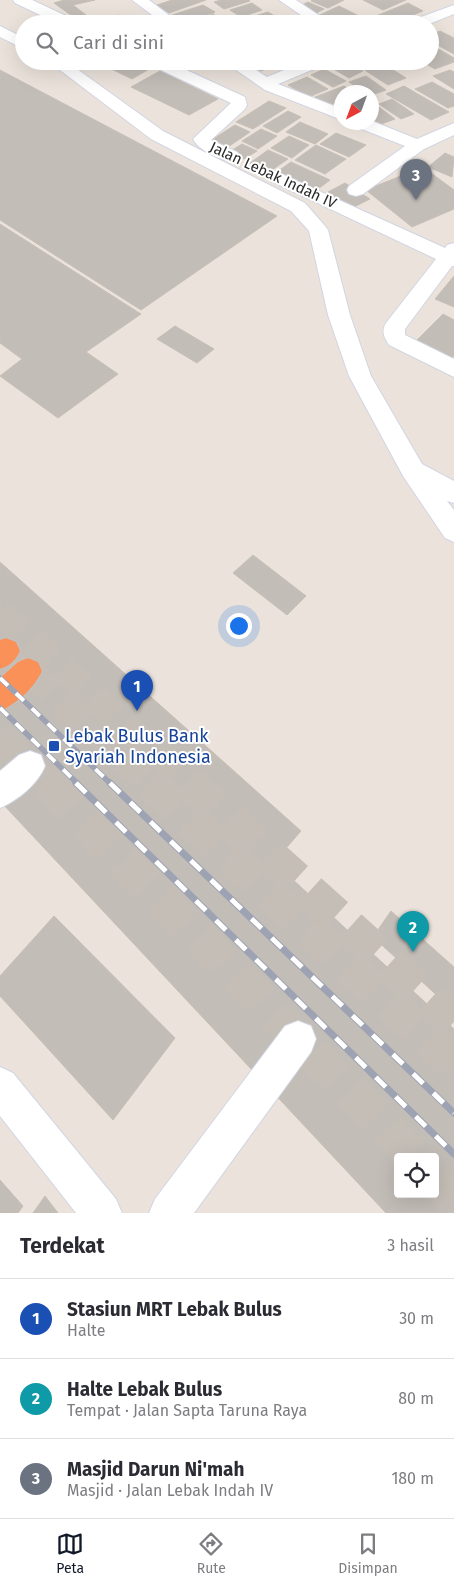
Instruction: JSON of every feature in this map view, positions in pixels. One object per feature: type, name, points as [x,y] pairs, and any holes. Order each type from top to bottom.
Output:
[{"type":"highway","points":[[0,697],[28,672]]},
{"type":"street","points":[[139,0],[161,15]]},
{"type":"street","points":[[286,0],[311,15]]},
{"type":"street","points":[[436,0],[453,9]]},
{"type":"street","points":[[14,1],[49,15]]},
{"type":"street","points":[[438,15],[453,9]]},
{"type":"street","points":[[0,31],[15,39]]},
{"type":"street","points":[[68,70],[157,135],[298,207],[318,230],[339,315],[360,376],[412,469],[454,531]]},
{"type":"street","name":"Jalan Lebak Indah IV","points":[[173,70],[239,101],[239,105],[202,139],[204,143],[452,255]]},
{"type":"street","points":[[244,70],[263,83],[334,112]]},
{"type":"street","points":[[263,83],[297,70]]},
{"type":"street","points":[[356,190],[418,145],[454,128]]},
{"type":"street","points":[[379,130],[418,145]]},
{"type":"street","points":[[452,255],[394,328],[394,335],[397,340],[454,369]]},
{"type":"street","points":[[412,469],[454,493]]},
{"type":"street","points":[[0,792],[30,766]]},
{"type":"street","points":[[169,1213],[298,1039]]},
{"type":"street","points":[[0,1086],[102,1213]]},
{"type":"building","points":[[64,0],[95,0],[73,5],[86,15],[71,15],[54,3]]},
{"type":"building","points":[[172,0],[206,0],[169,13],[157,5]]},
{"type":"building","points":[[221,0],[250,1],[224,9],[214,2]]},
{"type":"building","points":[[344,0],[328,8],[311,1]]},
{"type":"building","points":[[363,0],[406,0],[383,10]]},
{"type":"building","points":[[308,2],[324,9],[316,13],[300,6]]},
{"type":"building","points":[[252,3],[262,10],[247,15],[238,15],[230,10]]},
{"type":"building","points":[[408,3],[423,11],[413,15],[378,15]]},
{"type":"building","points":[[203,5],[215,12],[207,15],[172,15]]},
{"type":"building","points":[[339,6],[357,15],[320,15]]},
{"type":"building","points":[[268,12],[273,15],[258,15]]},
{"type":"building","points":[[439,31],[454,38],[454,54],[439,46]]},
{"type":"building","points":[[439,49],[454,58],[454,62],[439,68]]},
{"type":"building","points":[[0,70],[277,216],[141,310],[0,220]]},
{"type":"building","points":[[113,70],[148,70],[132,79]]},
{"type":"building","points":[[326,70],[346,81],[333,87],[311,75]]},
{"type":"building","points":[[335,70],[363,71],[349,78]]},
{"type":"building","points":[[365,70],[393,70],[406,78],[388,85]]},
{"type":"building","points":[[450,70],[454,72],[454,89],[433,76]]},
{"type":"building","points":[[160,71],[218,99],[189,115],[131,87]]},
{"type":"building","points":[[366,76],[379,85],[353,85],[349,82]]},
{"type":"building","points":[[307,77],[328,89],[309,97],[288,85]]},
{"type":"building","points":[[432,82],[454,94],[454,106],[448,108],[415,89]]},
{"type":"building","points":[[379,85],[386,90],[379,92]]},
{"type":"building","points":[[404,86],[449,112],[431,120],[386,94]]},
{"type":"building","points":[[334,90],[334,103],[328,106],[315,97]]},
{"type":"building","points":[[392,99],[414,114],[401,119],[379,104]]},
{"type":"building","points":[[269,101],[286,108],[253,129],[236,122]]},
{"type":"building","points":[[379,107],[395,119],[379,125]]},
{"type":"building","points":[[288,111],[301,117],[277,133],[263,126]]},
{"type":"building","points":[[300,122],[328,134],[315,144],[286,132]]},
{"type":"building","points":[[235,125],[250,132],[225,149],[210,141]]},
{"type":"building","points":[[261,129],[277,136],[258,149],[242,141]]},
{"type":"building","points":[[336,133],[366,145],[349,157],[320,144]]},
{"type":"building","points":[[289,136],[309,145],[292,158],[271,148]]},
{"type":"building","points":[[242,144],[257,151],[244,159],[229,152]]},
{"type":"building","points":[[316,145],[346,159],[325,174],[295,160]]},
{"type":"building","points":[[268,150],[288,159],[269,172],[250,163]]},
{"type":"building","points":[[445,153],[454,157],[452,177],[428,167]]},
{"type":"building","points":[[291,162],[330,180],[314,192],[274,174]]},
{"type":"building","points":[[423,167],[454,190],[454,209],[412,227],[366,190]]},
{"type":"building","points":[[345,183],[370,199],[352,208],[328,192]]},
{"type":"building","points":[[0,224],[141,314],[86,352],[118,374],[58,418],[0,376],[22,359],[0,343]]},
{"type":"building","points":[[454,276],[454,307],[435,299]]},
{"type":"building","points":[[443,314],[454,320],[454,356],[452,358],[417,340]]},
{"type":"building","points":[[175,326],[214,349],[197,363],[157,339]]},
{"type":"building","points":[[253,555],[306,596],[287,615],[233,573]]},
{"type":"building","points":[[0,562],[301,831],[274,862],[454,1029],[454,1213],[386,1213],[0,801]]},
{"type":"building","points":[[391,911],[454,967],[454,1011],[373,937]]},
{"type":"building","points":[[54,916],[175,1038],[113,1120],[0,996],[0,976]]},
{"type":"building","points":[[0,1180],[23,1206],[18,1213],[0,1213]]},
{"type":"building","points":[[45,1196],[58,1213],[33,1213]]},
{"type":"tunnel","points":[[0,612],[191,784]]},
{"type":"tunnel","points":[[0,645],[151,784]]},
{"type":"tunnel","points":[[0,735],[48,784]]},
{"type":"tunnel","points":[[47,783],[410,1153]]},
{"type":"tunnel","points":[[150,783],[454,1063]]},
{"type":"tunnel","points":[[189,783],[454,1022]]},
{"type":"tunnel","points":[[439,1183],[454,1198]]},
{"type":"railway","points":[[0,678],[111,784]]},
{"type":"railway","points":[[0,708],[78,784]]},
{"type":"railway","points":[[76,783],[454,1154]]},
{"type":"railway","points":[[110,783],[454,1113]]},
{"type":"place","name":"Masjid Darun Ni'mah","points":[[416,200]]},
{"type":"place","name":"Stasiun MRT Lebak Bulus","points":[[137,711]]},
{"type":"place","name":"Lebak Bulus Bank Syariah Indonesia","points":[[54,746]]},
{"type":"place","name":"Halte Lebak Bulus","points":[[413,952]]}]
